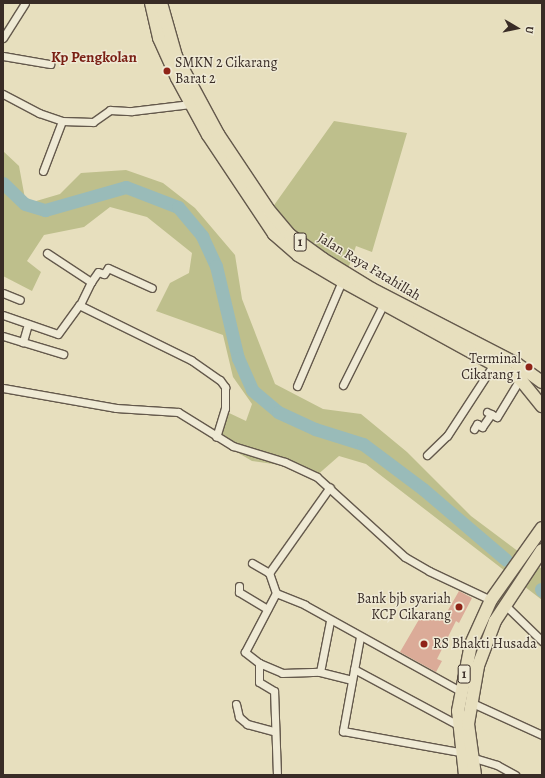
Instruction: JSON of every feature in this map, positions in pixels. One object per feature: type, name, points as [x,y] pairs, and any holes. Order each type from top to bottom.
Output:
[{"type":"highway","name":"Jalan Raya Fatahillah","points":[[150,3],[167,58],[191,104],[274,234],[298,255],[383,305],[494,364],[524,382]]},
{"type":"highway","name":"Jalan Raya Fatahillah","points":[[161,3],[176,56],[218,134],[268,209],[290,235],[322,259],[372,289],[517,364],[542,382]]},
{"type":"highway","name":"1","points":[[524,382],[542,406]]},
{"type":"highway","name":"1","points":[[475,775],[466,755],[458,725],[460,691],[474,635],[491,600],[525,552],[538,542],[542,528]]},
{"type":"highway","name":"1","points":[[465,775],[470,702],[486,640],[514,590],[542,550]]},
{"type":"street","points":[[3,38],[25,3]]},
{"type":"street","points":[[3,56],[50,64]]},
{"type":"street","points":[[3,94],[39,113],[62,121],[93,122],[110,110],[132,111],[191,104]]},
{"type":"street","points":[[43,171],[62,121]]},
{"type":"street","points":[[47,253],[91,282]]},
{"type":"street","points":[[80,306],[91,282],[98,272],[104,274],[108,268],[152,288]]},
{"type":"street","points":[[297,386],[342,281]]},
{"type":"street","points":[[3,293],[20,300]]},
{"type":"street","points":[[343,385],[383,305]]},
{"type":"street","points":[[3,315],[60,333],[76,306],[80,306],[192,360],[220,380],[225,387],[226,399],[216,437]]},
{"type":"street","points":[[23,342],[28,324]]},
{"type":"street","points":[[3,336],[63,354]]},
{"type":"street","points":[[427,455],[447,436],[494,364]]},
{"type":"street","points":[[474,428],[477,424],[482,427],[489,413],[497,417],[524,382]]},
{"type":"street","points":[[3,388],[116,408],[178,412],[232,446],[293,465],[330,487],[405,556],[429,571],[491,600]]},
{"type":"street","points":[[269,573],[330,487]]},
{"type":"street","points":[[252,563],[269,573],[276,592],[460,691]]},
{"type":"street","points":[[239,586],[239,592],[267,609]]},
{"type":"street","points":[[276,592],[245,652],[260,663],[282,673],[320,672],[352,680]]},
{"type":"street","points":[[505,605],[542,641]]},
{"type":"street","points":[[320,672],[330,621]]},
{"type":"street","points":[[360,637],[344,732],[466,755],[497,765],[515,775]]},
{"type":"street","points":[[260,663],[258,680],[274,692],[274,731],[277,775]]},
{"type":"street","points":[[354,669],[458,725]]},
{"type":"street","points":[[470,702],[542,735]]},
{"type":"street","points":[[236,704],[239,717],[246,724],[274,731]]},
{"type":"green space","points":[[334,121],[407,133],[372,252],[356,246],[348,269],[305,241],[272,208]]},
{"type":"green space","points":[[3,151],[19,166],[26,204],[60,194],[81,173],[126,170],[163,183],[195,208],[235,255],[242,299],[275,384],[323,409],[361,414],[407,452],[471,516],[523,555],[509,574],[366,464],[339,456],[315,477],[287,466],[252,461],[218,441],[227,412],[246,421],[252,404],[233,377],[223,335],[156,311],[170,283],[189,273],[192,253],[147,217],[110,207],[84,227],[44,235],[27,261],[41,272],[32,291],[3,276]]},
{"type":"green space","points":[[534,563],[542,569],[542,600],[520,583],[505,605],[470,702],[458,725],[471,644],[509,574],[520,582]]},
{"type":"building","name":"RS Bhakti Husada","points":[[459,591],[472,598],[459,623],[456,621],[437,659],[442,661],[436,672],[400,652],[426,610],[443,619]]},
{"type":"waterway","points":[[3,183],[25,204],[45,210],[126,187],[178,207],[202,236],[216,266],[238,358],[252,390],[278,412],[315,429],[363,444],[423,489],[506,560]]},
{"type":"place","name":"SMKN 2 Cikarang Barat 2","points":[[167,71]]},
{"type":"place","name":"Terminal Cikarang 1","points":[[529,367]]},
{"type":"place","name":"Bank bjb syariah KCP Cikarang","points":[[459,607]]},
{"type":"place","name":"RS Bhakti Husada","points":[[424,644]]},
{"type":"district","name":"Kp Pengkolan","points":[[94,58]]}]
